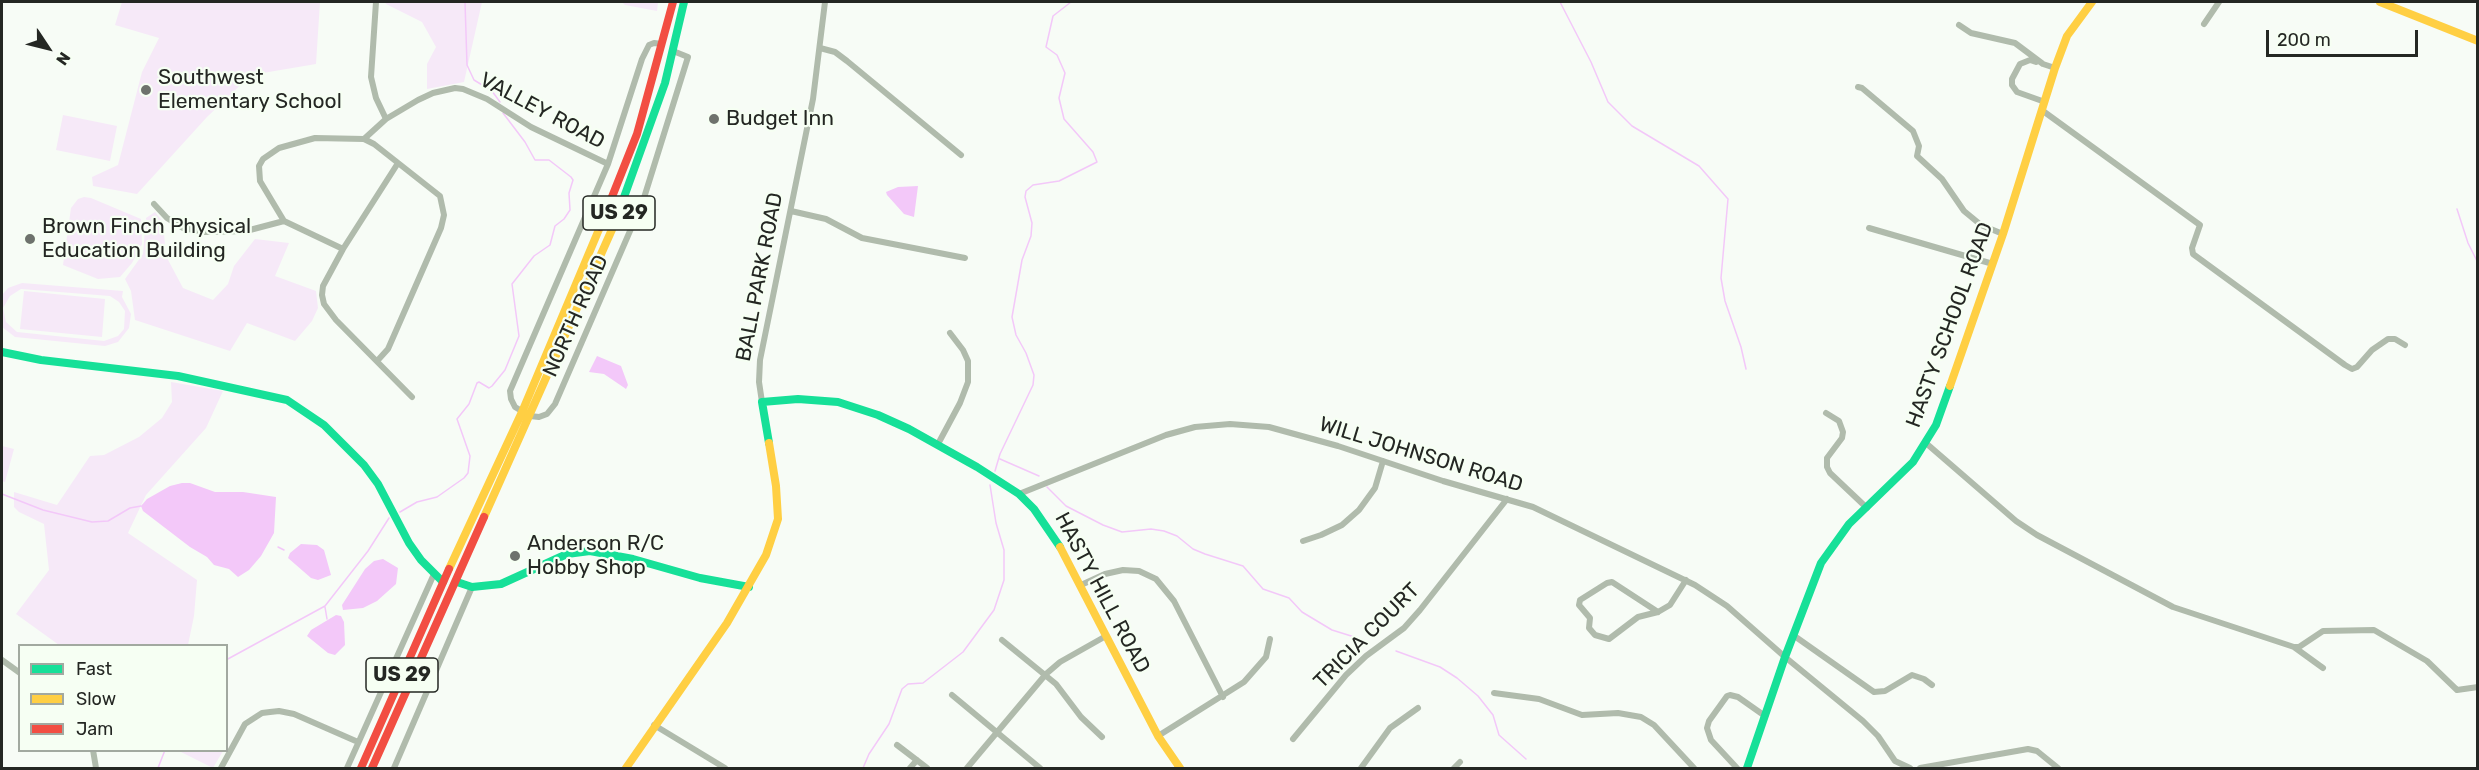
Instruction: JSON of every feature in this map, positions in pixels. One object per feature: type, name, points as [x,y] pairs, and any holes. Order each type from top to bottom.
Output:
[{"type":"main road","name":"US 29","points":[[372,768],[457,582],[615,193],[637,134],[673,2]]},
{"type":"main road","name":"US 29","points":[[361,768],[442,582],[600,260],[626,196],[665,83],[684,2]]},
{"type":"main road","name":"HASTY SCHOOL ROAD","points":[[1747,768],[1785,657],[1821,563],[1838,537],[1898,478],[1927,444],[1945,406],[2003,234],[2055,68],[2067,36],[2092,2]]},
{"type":"main road","points":[[2380,2],[2478,41]]},
{"type":"main road","points":[[2,352],[41,360],[178,375],[287,400],[324,425],[364,465],[378,484],[409,543],[446,587],[438,621]]},
{"type":"main road","name":"HASTY HILL ROAD","points":[[762,402],[792,399],[838,402],[878,416],[938,444],[1018,495],[1047,524],[1081,585],[1158,736],[1177,767]]},
{"type":"main road","name":"BALL PARK ROAD","points":[[626,768],[727,623],[766,555],[774,536],[778,519],[776,486],[762,402]]},
{"type":"main road","points":[[467,530],[461,561],[454,577],[457,582],[472,587],[501,584],[567,554],[579,551],[608,553],[684,575],[748,587]]},
{"type":"street","points":[[376,2],[371,77],[380,109],[386,119]]},
{"type":"street","name":"BALL PARK ROAD","points":[[762,402],[759,382],[760,360],[813,99],[825,2]]},
{"type":"street","points":[[2204,24],[2218,2]]},
{"type":"street","points":[[1959,26],[1971,33],[2015,42],[2040,62]]},
{"type":"street","name":"VALLEY ROAD","points":[[364,139],[386,119],[434,93],[455,88],[487,99],[531,127],[608,164],[642,59],[649,45],[663,44]]},
{"type":"street","points":[[820,48],[835,52],[847,61],[961,154]]},
{"type":"street","name":"NORTH ROAD","points":[[526,414],[539,417],[547,414],[555,404],[643,201],[688,57],[673,51]]},
{"type":"street","points":[[2055,68],[2030,60],[2020,64],[2012,79],[2012,85],[2017,92],[2044,107],[2200,225],[2192,248],[2193,254],[2345,366],[2352,369],[2357,366],[2372,350],[2388,339],[2396,339],[2405,345]]},
{"type":"street","points":[[1858,87],[1913,131],[1919,146],[1917,156],[1942,179],[1964,211],[1981,225],[2003,234]]},
{"type":"street","points":[[343,249],[284,221],[260,181],[259,166],[263,159],[279,148],[315,138],[364,139],[374,144],[440,196],[444,215],[441,228],[388,349],[378,360]]},
{"type":"street","points":[[398,163],[343,249],[323,286],[322,295],[324,304],[336,320],[412,397]]},
{"type":"street","points":[[526,414],[511,399],[510,391],[608,164]]},
{"type":"street","points":[[154,204],[167,218],[183,228],[204,232],[246,231],[284,221]]},
{"type":"street","points":[[791,211],[826,219],[862,238],[965,258]]},
{"type":"street","points":[[1869,228],[1993,264]]},
{"type":"street","points":[[938,444],[960,404],[968,382],[968,362],[963,350],[950,333]]},
{"type":"street","points":[[1826,413],[1839,421],[1843,432],[1842,438],[1827,458],[1827,467],[1830,473],[1867,508]]},
{"type":"street","name":"WILL JOHNSON ROAD","points":[[1018,495],[1050,480],[1166,435],[1196,427],[1230,424],[1269,427],[1338,446],[1533,507],[1686,580],[1727,606],[1863,721],[1878,736],[1895,761],[1910,768]]},
{"type":"street","points":[[1927,444],[2016,521],[2037,535],[2173,607],[2294,647],[2323,668]]},
{"type":"street","points":[[1304,541],[1321,536],[1342,525],[1359,510],[1375,488],[1383,461]]},
{"type":"street","name":"TRICIA COURT","points":[[1293,739],[1346,675],[1366,656],[1404,627],[1420,610],[1507,499]]},
{"type":"street","points":[[1081,585],[1106,574],[1123,570],[1139,571],[1156,579],[1174,601],[1223,697]]},
{"type":"street","points":[[347,768],[434,574]]},
{"type":"street","points":[[1658,612],[1612,582],[1580,600],[1579,605],[1590,618],[1589,628],[1595,635],[1609,639],[1638,617],[1658,612],[1670,606],[1686,580]]},
{"type":"street","points":[[394,768],[472,587]]},
{"type":"street","points":[[2294,647],[2299,647],[2317,633],[2324,631],[2374,630],[2427,661],[2457,690],[2478,687]]},
{"type":"street","points":[[1793,635],[1874,692],[1885,691],[1912,675],[1932,685]]},
{"type":"street","points":[[967,768],[1046,674],[1060,663],[1106,636]]},
{"type":"street","points":[[1158,736],[1244,682],[1262,663],[1268,651],[1270,639]]},
{"type":"street","points":[[1002,640],[1046,674],[1063,692],[1081,717],[1102,737]]},
{"type":"street","points":[[2,660],[18,672]]},
{"type":"street","points":[[1494,693],[1539,699],[1582,715],[1618,713],[1641,717],[1654,724],[1694,768]]},
{"type":"street","points":[[952,695],[1040,768]]},
{"type":"street","points":[[1737,768],[1711,740],[1707,728],[1709,721],[1730,695],[1738,697],[1765,716]]},
{"type":"street","points":[[1361,768],[1390,729],[1418,708]]},
{"type":"street","points":[[221,768],[245,724],[262,713],[294,714],[358,742]]},
{"type":"street","points":[[654,725],[724,768]]},
{"type":"street","points":[[897,745],[927,768]]},
{"type":"street","points":[[1920,768],[2028,749],[2037,751],[2058,768]]},
{"type":"street","points":[[93,752],[96,768]]},
{"type":"street","points":[[910,768],[916,760]]},
{"type":"street","points":[[1454,768],[1460,762]]},
{"type":"shaded area","points":[[122,2],[320,2],[316,64],[251,75],[207,117],[137,194],[93,186],[92,177],[118,165],[142,72],[159,38],[115,25]]},
{"type":"shaded area","points":[[385,2],[482,2],[464,82],[427,89],[427,64],[436,47],[422,22]]},
{"type":"shaded area","points":[[622,2],[658,2],[657,11],[625,5]]},
{"type":"shaded area","points":[[63,115],[117,126],[110,161],[56,150]]},
{"type":"shaded area","points":[[918,186],[914,217],[904,214],[886,192],[898,187]]},
{"type":"shaded area","points":[[84,197],[141,219],[142,244],[132,263],[120,277],[98,279],[63,265],[71,208],[78,199]]},
{"type":"shaded area","points":[[155,212],[163,222],[166,256],[183,288],[213,300],[228,284],[234,266],[255,239],[289,243],[275,276],[316,291],[318,308],[312,321],[295,341],[247,323],[230,351],[135,320],[131,291],[125,279],[143,254],[146,218]]},
{"type":"shaded area","points":[[22,283],[123,291],[122,297],[131,314],[129,328],[118,342],[105,346],[15,337],[2,327],[2,295],[8,288]],"holes":[[[21,289],[110,296],[119,302],[125,311],[124,329],[118,336],[104,341],[17,332],[6,322],[3,308],[10,296]]]},
{"type":"shaded area","points":[[24,291],[105,299],[102,337],[20,329]]},
{"type":"shaded area","points":[[597,356],[621,366],[628,385],[626,389],[604,374],[589,372]]},
{"type":"shaded area","points":[[171,382],[223,391],[206,428],[146,495],[128,533],[197,580],[194,616],[188,644],[58,644],[16,614],[49,570],[44,524],[19,512],[14,507],[14,492],[57,505],[90,456],[104,455],[139,437],[162,418],[172,402]]},
{"type":"shaded area","points":[[2,446],[14,449],[5,482],[2,481]]},
{"type":"shaded area","points":[[190,483],[215,492],[243,492],[276,497],[274,533],[261,556],[249,570],[238,577],[229,569],[214,565],[207,557],[190,547],[143,511],[141,506],[147,499],[170,486]]},
{"type":"shaded area","points":[[301,544],[317,545],[324,550],[331,575],[318,580],[311,578],[288,558],[290,553]]},
{"type":"shaded area","points":[[383,559],[398,568],[396,584],[377,601],[363,608],[343,610],[342,605],[365,569],[374,561]]},
{"type":"shaded area","points":[[336,615],[341,616],[344,622],[345,645],[335,655],[328,653],[307,636],[311,630]]},
{"type":"shaded area","points":[[181,752],[222,752],[213,768]]},
{"type":"waterway","points":[[465,2],[467,65],[474,80],[492,91],[500,102]]},
{"type":"waterway","points":[[995,471],[1000,454],[1033,385],[1034,375],[1016,335],[1012,317],[1022,260],[1031,236],[1032,223],[1025,197],[1026,191],[1033,185],[1059,181],[1097,162],[1093,152],[1064,119],[1059,98],[1065,73],[1057,55],[1046,47],[1053,16],[1071,2]]},
{"type":"waterway","points":[[1560,2],[1591,62],[1608,102],[1632,126],[1699,166],[1728,199],[1721,278],[1725,301],[1746,369]]},
{"type":"waterway","points":[[400,512],[417,502],[437,497],[468,473],[470,456],[457,419],[469,404],[477,383],[489,388],[505,370],[519,336],[512,284],[534,256],[550,245],[555,226],[570,210],[569,193],[573,180],[571,177],[549,160],[535,160],[525,142],[503,113]]},
{"type":"waterway","points":[[2457,209],[2468,243],[2478,263]]},
{"type":"waterway","points":[[1000,459],[1039,476]]},
{"type":"waterway","points":[[863,768],[869,754],[889,724],[902,689],[908,684],[923,683],[963,652],[994,610],[1004,580],[1004,550],[996,523],[990,485]]},
{"type":"waterway","points":[[1047,487],[1066,506],[1103,525],[1122,532],[1151,529],[1164,531],[1177,536],[1193,549],[1243,566],[1263,589],[1289,598],[1302,612],[1332,630],[1364,640]]},
{"type":"waterway","points":[[2,494],[43,510],[92,522],[108,521],[130,508],[141,506]]},
{"type":"waterway","points":[[228,659],[325,606],[368,551],[389,518]]},
{"type":"waterway","points":[[278,547],[284,550]]},
{"type":"waterway","points":[[325,607],[327,619]]},
{"type":"waterway","points":[[1396,651],[1440,667],[1457,678],[1478,696],[1493,715],[1499,735],[1526,759]]},
{"type":"waterway","points":[[158,768],[164,752]]},
{"type":"traffic: fast","points":[[614,225],[665,83],[684,2]]},
{"type":"traffic: fast","points":[[2,352],[41,360],[178,376],[287,400],[324,425],[364,465],[378,484],[409,543],[421,560],[443,582]]},
{"type":"traffic: fast","points":[[1747,768],[1785,657],[1821,563],[1849,524],[1913,462],[1936,425],[1950,386]]},
{"type":"traffic: fast","points":[[769,443],[762,402],[798,399],[838,402],[878,415],[909,429],[977,467],[1019,494],[1034,509],[1060,547]]},
{"type":"traffic: fast","points":[[457,582],[472,587],[501,584],[567,554],[590,551],[633,559],[700,578],[749,587]]},
{"type":"traffic: slow","points":[[1950,386],[2003,234],[2055,68],[2067,36],[2092,2]]},
{"type":"traffic: slow","points":[[2380,2],[2478,41]]},
{"type":"traffic: slow","points":[[484,517],[614,225]]},
{"type":"traffic: slow","points":[[449,569],[522,412],[600,227]]},
{"type":"traffic: slow","points":[[626,768],[727,623],[766,555],[778,519],[776,486],[769,443]]},
{"type":"traffic: slow","points":[[1060,547],[1158,736],[1180,768]]},
{"type":"traffic: jam","points":[[600,227],[637,134],[673,2]]},
{"type":"traffic: jam","points":[[372,768],[484,517]]},
{"type":"traffic: jam","points":[[361,768],[449,569]]},
{"type":"place","name":"Southwest Elementary School","points":[[146,90]]},
{"type":"place","name":"Budget Inn","points":[[714,119]]},
{"type":"place","name":"Brown Finch Physical Education Building","points":[[30,239]]},
{"type":"place","name":"Anderson R/C Hobby Shop","points":[[515,556]]}]
